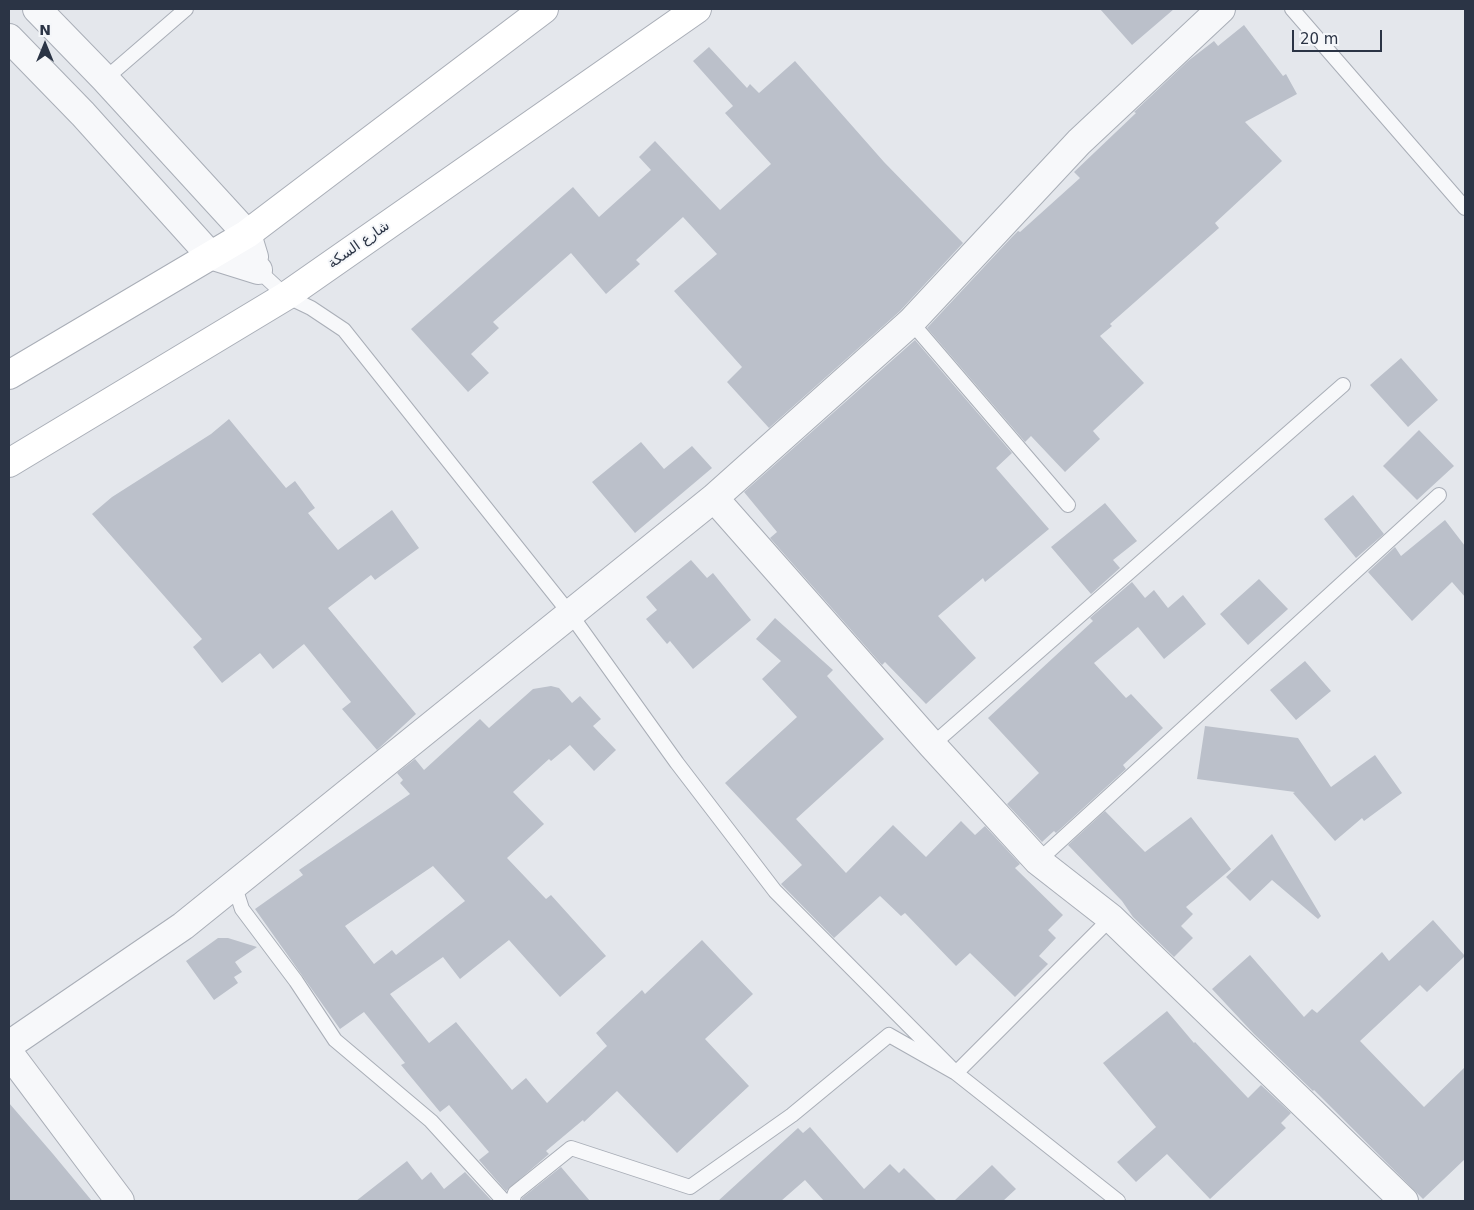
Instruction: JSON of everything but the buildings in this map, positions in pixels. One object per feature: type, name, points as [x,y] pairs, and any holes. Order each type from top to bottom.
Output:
[{"type":"main road","points":[[9,375],[247,234],[544,9]]},
{"type":"main road","name":"شارع السكة","points":[[9,463],[286,296],[697,9]]},
{"type":"street","points":[[37,9],[105,79],[247,234],[258,270]]},
{"type":"street","points":[[9,1045],[183,926],[714,498],[911,322],[1079,142],[1221,9]]},
{"type":"street","points":[[9,38],[83,114],[210,255],[258,270]]},
{"type":"street","points":[[714,498],[932,745],[1038,861],[1111,918],[1404,1201]]},
{"type":"street","points":[[9,1054],[120,1201]]},
{"type":"lane","points":[[105,79],[186,9]]},
{"type":"lane","points":[[1292,9],[1465,208]]},
{"type":"lane","points":[[258,270],[286,296],[311,308],[344,330],[571,615],[677,763],[775,891],[956,1073],[1118,1201]]},
{"type":"lane","points":[[911,322],[1068,505]]},
{"type":"lane","points":[[932,745],[1343,385]]},
{"type":"lane","points":[[1038,861],[1439,495]]},
{"type":"lane","points":[[234,884],[242,909],[296,981],[335,1040],[431,1121],[504,1201]]},
{"type":"lane","points":[[956,1073],[1111,918]]},
{"type":"lane","points":[[512,1201],[515,1193],[571,1148],[690,1187],[792,1115],[889,1035],[956,1073]]}]
